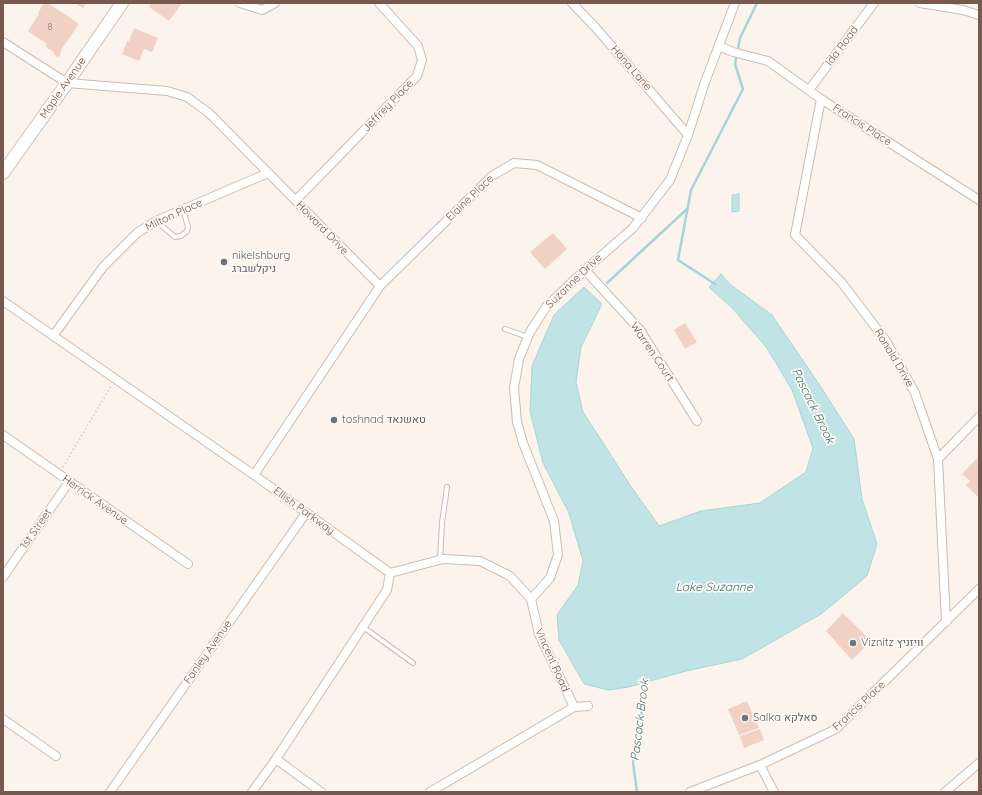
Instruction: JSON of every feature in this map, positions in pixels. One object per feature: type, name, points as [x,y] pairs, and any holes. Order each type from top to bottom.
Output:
[{"type":"street","name":"Maple Avenue","points":[[3,173],[122,3]]},
{"type":"street","points":[[240,3],[262,10],[275,3]]},
{"type":"street","name":"Jeffrey Place","points":[[296,200],[417,76],[422,60],[418,46],[379,3]]},
{"type":"street","name":"Hana Lane","points":[[572,3],[596,28],[688,135]]},
{"type":"street","name":"Suzanne Drive","points":[[531,599],[550,578],[558,555],[554,521],[523,443],[517,422],[514,388],[519,359],[528,337],[546,307],[633,228],[670,180],[688,135],[704,82],[735,3]]},
{"type":"street","name":"Ida Road","points":[[809,90],[874,3]]},
{"type":"street","points":[[920,3],[962,10],[979,15]]},
{"type":"street","points":[[3,42],[67,83]]},
{"type":"street","name":"Francis Place","points":[[719,46],[733,52],[768,61],[821,99],[979,200]]},
{"type":"street","name":"Howard Drive","points":[[67,83],[167,91],[187,97],[208,113],[380,286]]},
{"type":"street","name":"Ronald Drive","points":[[821,99],[795,235],[842,283],[886,341],[915,393],[938,459],[946,622]]},
{"type":"street","name":"Elaine Place","points":[[380,286],[492,176],[514,163],[537,165],[642,218]]},
{"type":"street","name":"Milton Place","points":[[54,336],[103,267],[137,233],[156,221],[268,173]]},
{"type":"street","name":"Warren Court","points":[[585,270],[640,330],[697,421]]},
{"type":"street","points":[[254,475],[380,286]]},
{"type":"street","name":"Ellish Parkway","points":[[3,301],[254,475],[390,572]]},
{"type":"street","points":[[938,459],[979,417]]},
{"type":"street","name":"Herrick Avenue","points":[[3,434],[69,482],[188,564]]},
{"type":"street","name":"1st Street","points":[[4,574],[69,482]]},
{"type":"street","name":"Fanley Avenue","points":[[110,792],[306,513]]},
{"type":"street","name":"Vincent Road","points":[[390,572],[443,559],[480,561],[510,576],[531,599],[539,634],[574,707]]},
{"type":"street","points":[[252,792],[276,759],[387,590],[390,572]]},
{"type":"street","name":"Francis Place","points":[[690,792],[760,764],[836,729],[979,589]]},
{"type":"street","points":[[430,792],[574,707],[588,706]]},
{"type":"street","points":[[3,719],[56,756]]},
{"type":"street","points":[[276,759],[321,792]]},
{"type":"street","points":[[945,792],[979,763]]},
{"type":"street","points":[[760,764],[774,792]]},
{"type":"lane","points":[[156,221],[169,233],[178,238],[184,234],[188,227],[183,209]]},
{"type":"lane","points":[[505,329],[528,337]]},
{"type":"lane","points":[[440,560],[442,524],[447,487]]},
{"type":"lane","points":[[363,627],[413,663]]},
{"type":"path","points":[[59,474],[115,379]]},
{"type":"water","points":[[739,194],[739,211],[732,212],[732,195]]},
{"type":"water","name":"Lake Suzanne","points":[[721,274],[731,285],[772,315],[854,439],[862,499],[877,544],[867,576],[821,614],[742,659],[686,671],[629,687],[608,690],[584,684],[559,640],[557,615],[578,585],[583,561],[569,513],[543,463],[530,411],[532,366],[554,315],[584,287],[602,304],[581,347],[576,382],[583,412],[632,488],[659,526],[701,511],[760,503],[806,472],[813,448],[792,390],[767,348],[733,309],[709,287]]},
{"type":"building","points":[[44,3],[48,3],[79,24],[61,50],[60,56],[57,57],[54,52],[46,47],[47,44],[28,31]]},
{"type":"building","points":[[74,3],[87,3],[83,8]]},
{"type":"building","points":[[151,3],[182,3],[169,21],[149,7]]},
{"type":"building","points":[[134,28],[158,38],[152,52],[144,49],[139,61],[122,54]]},
{"type":"building","points":[[553,233],[567,249],[545,269],[530,252]]},
{"type":"building","points":[[685,323],[697,342],[685,349],[674,330]]},
{"type":"building","points":[[979,456],[979,498],[966,485],[970,481],[962,474]]},
{"type":"building","points":[[843,613],[871,641],[852,660],[826,631]]},
{"type":"building","points":[[747,701],[759,728],[739,735],[728,709]]},
{"type":"building","points":[[760,729],[764,740],[744,748],[740,736]]},
{"type":"waterway","name":"Pascack Brook","points":[[715,284],[678,260],[691,190],[743,89],[735,64],[740,38],[757,3]]},
{"type":"waterway","points":[[607,283],[687,209]]},
{"type":"waterway","name":"Pascack Brook","points":[[637,792],[633,763],[646,686],[645,679]]},
{"type":"place","name":"nikelshburg ניקלשברג","points":[[224,262]]},
{"type":"place","name":"toshnad טאשנאד","points":[[334,420]]},
{"type":"place","name":"Viznitz וויזניץ","points":[[853,643]]},
{"type":"place","name":"Salka סאלקא","points":[[745,718]]}]
